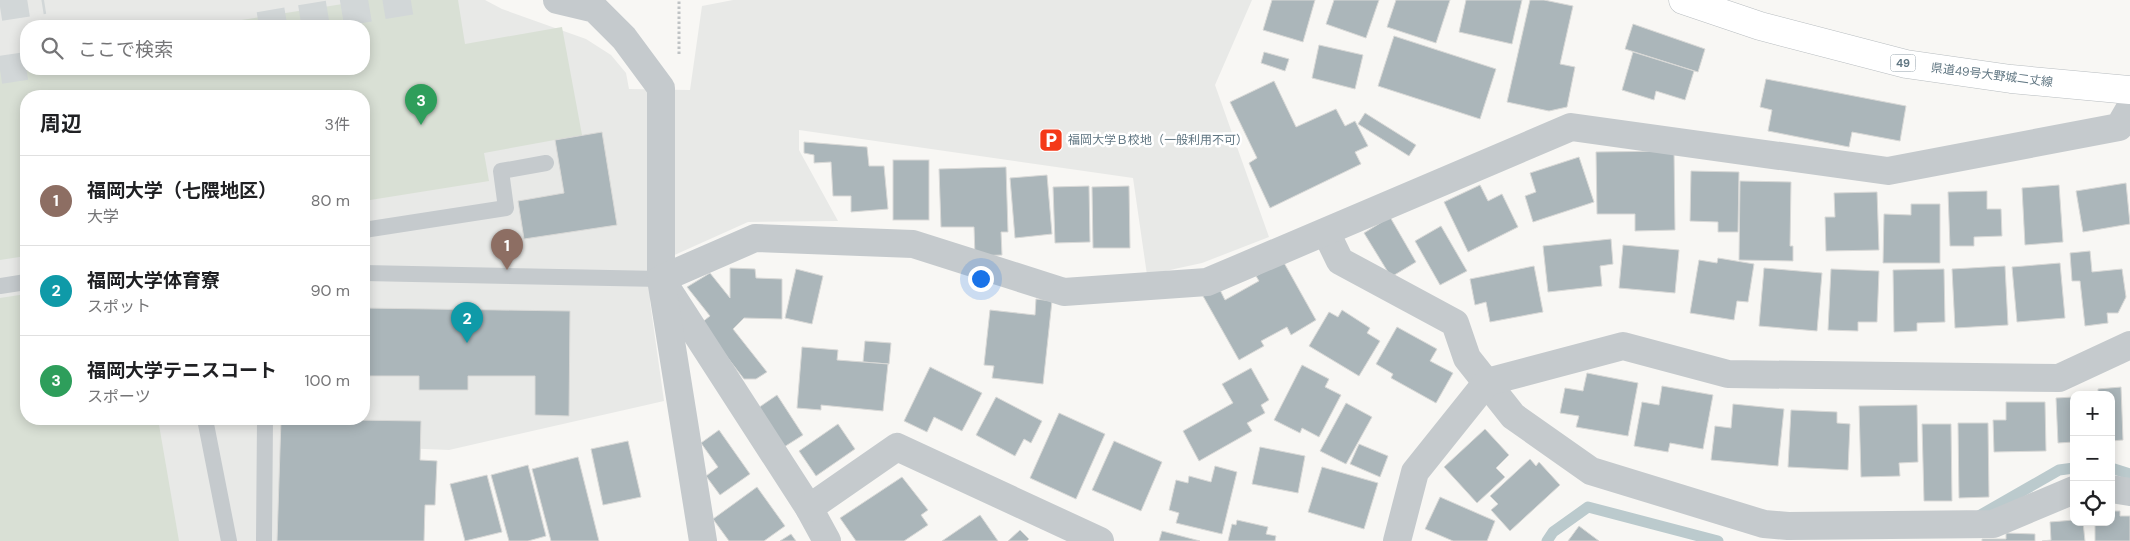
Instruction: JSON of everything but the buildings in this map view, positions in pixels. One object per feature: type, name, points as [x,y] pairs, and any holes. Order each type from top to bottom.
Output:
[{"type":"main road","name":"県道49号大野城二丈線","points":[[1683,0],[1760,26],[1906,64],[2011,79],[2130,90]]},
{"type":"street","points":[[557,0],[595,10],[624,38],[661,88],[661,279],[703,541]]},
{"type":"street","points":[[661,279],[755,238],[913,244],[1064,292],[1207,282],[1571,127],[1888,171],[2119,127],[2130,108]]},
{"type":"street","points":[[1326,232],[1340,261],[1456,323],[1467,358],[1513,416],[1591,471],[1764,524],[1788,526],[1993,524],[2070,492]]},
{"type":"street","points":[[661,279],[809,508],[827,541]]},
{"type":"street","points":[[1397,541],[1415,472],[1487,382],[1623,346],[1728,374],[2059,378],[2130,344]]},
{"type":"street","points":[[809,508],[897,447],[1100,541]]},
{"type":"street","points":[[2115,490],[2130,492]]},
{"type":"lane","points":[[370,229],[506,208],[500,171],[546,163]]},
{"type":"lane","points":[[370,272],[661,279]]},
{"type":"lane","points":[[0,286],[20,283]]},
{"type":"lane","points":[[206,425],[229,541]]},
{"type":"lane","points":[[264,541],[265,425]]},
{"type":"shaded area","points":[[0,0],[485,0],[502,9],[586,39],[611,55],[626,73],[629,89],[690,90],[702,6],[733,0],[1252,0],[1215,85],[1269,237],[1202,263],[1147,275],[1133,178],[799,130],[799,150],[838,221],[748,222],[650,266],[650,302],[664,401],[449,450],[282,443],[285,541],[0,541]]},
{"type":"shaded area","points":[[368,0],[458,0],[465,44],[562,27],[582,135],[484,153],[489,181],[370,200],[370,90],[20,90],[20,257],[0,260],[0,59],[20,56],[20,75],[370,75],[370,20],[242,20]]},
{"type":"shaded area","points":[[20,295],[20,425],[159,425],[179,541],[0,541],[0,298]]},
{"type":"waterway","points":[[1977,517],[2059,470],[2070,469]]},
{"type":"waterway","points":[[2115,469],[2130,474]]},
{"type":"waterway","points":[[1547,541],[1553,532],[1588,507],[1718,541]]},
{"type":"tunnel","points":[[0,7],[44,0]]},
{"type":"tunnel","points":[[295,20],[415,0]]},
{"type":"tunnel","points":[[0,70],[20,67]]},
{"type":"place","name":"福岡大学テニスコート","points":[[421,125]]},
{"type":"place","name":"福岡大学Ｂ校地（一般利用不可）","points":[[1051,140]]},
{"type":"place","name":"福岡大学（七隈地区）","points":[[507,270]]},
{"type":"place","name":"福岡大学体育寮","points":[[467,343]]}]
